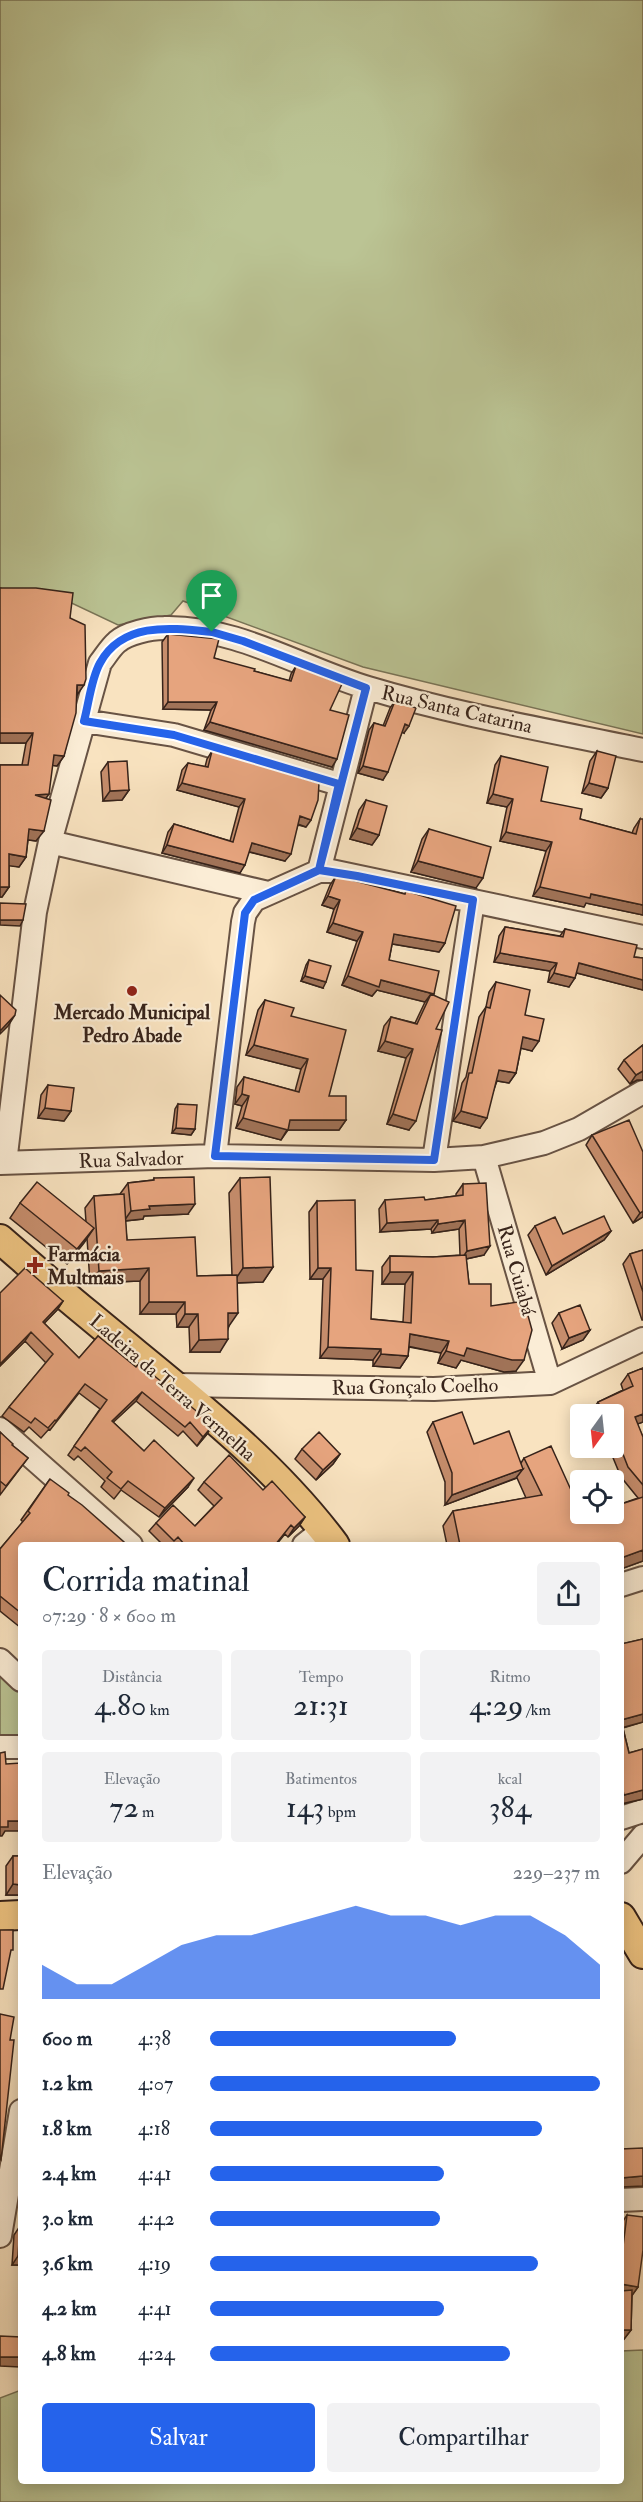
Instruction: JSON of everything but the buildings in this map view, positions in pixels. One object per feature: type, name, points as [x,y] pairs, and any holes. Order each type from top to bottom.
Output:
[{"type":"main road","name":"Ladeira da Terra Vermelha","points":[[0,1239],[90,1317],[177,1385],[267,1469],[321,1540]]},
{"type":"main road","points":[[0,1901],[18,1901]]},
{"type":"main road","points":[[0,1916],[18,1915]]},
{"type":"main road","points":[[624,1922],[643,1954]]},
{"type":"street","name":"Rua Santa Catarina","points":[[3,1163],[35,912],[50,842],[100,663],[117,641],[133,634],[163,628],[212,632],[243,641],[366,688],[447,709],[643,750]]},
{"type":"street","points":[[319,870],[339,784],[366,688]]},
{"type":"street","points":[[84,721],[174,735],[339,784]]},
{"type":"street","points":[[50,842],[268,893]]},
{"type":"street","points":[[215,1156],[245,913],[254,900],[319,870],[643,936]]},
{"type":"street","points":[[434,1160],[473,900]]},
{"type":"street","name":"Rua Salvador","points":[[3,1163],[215,1156],[434,1160],[484,1157],[544,1143],[579,1129],[643,1092]]},
{"type":"street","name":"Rua Cuiabá","points":[[484,1157],[550,1383]]},
{"type":"street","name":"Rua Gonçalo Coelho","points":[[177,1385],[434,1389],[550,1383],[643,1339]]},
{"type":"street","points":[[0,1429],[128,1542]]},
{"type":"street","points":[[624,1584],[643,1578]]},
{"type":"street","points":[[0,1660],[18,1677]]},
{"type":"street","points":[[0,1747],[18,1748]]},
{"type":"street","points":[[624,1817],[643,1810]]},
{"type":"street","points":[[624,1858],[643,1836]]},
{"type":"street","points":[[6,2221],[18,2133]]},
{"type":"street","points":[[624,2200],[643,2199]]},
{"type":"green space","points":[[0,0],[643,0],[643,734],[363,667],[183,601],[171,615],[118,625],[42,589],[0,592]]},
{"type":"green space","points":[[0,1672],[18,1688],[18,1738],[0,1738]]},
{"type":"green space","points":[[643,2350],[643,2502],[0,2502],[0,2398],[18,2391],[18,2484],[624,2484],[624,2351]]},
{"type":"place","name":"Mercado Municipal Pedro Abade","points":[[132,991]]},
{"type":"place","name":"Farmácia Multmais","points":[[35,1265]]},
{"type":"route","points":[[212,632],[163,628],[133,634],[117,641],[100,663],[84,721],[174,735],[339,784],[319,870],[254,900],[245,913],[215,1156],[434,1160],[473,900],[319,870],[339,784],[366,688],[243,641],[212,632]]}]
